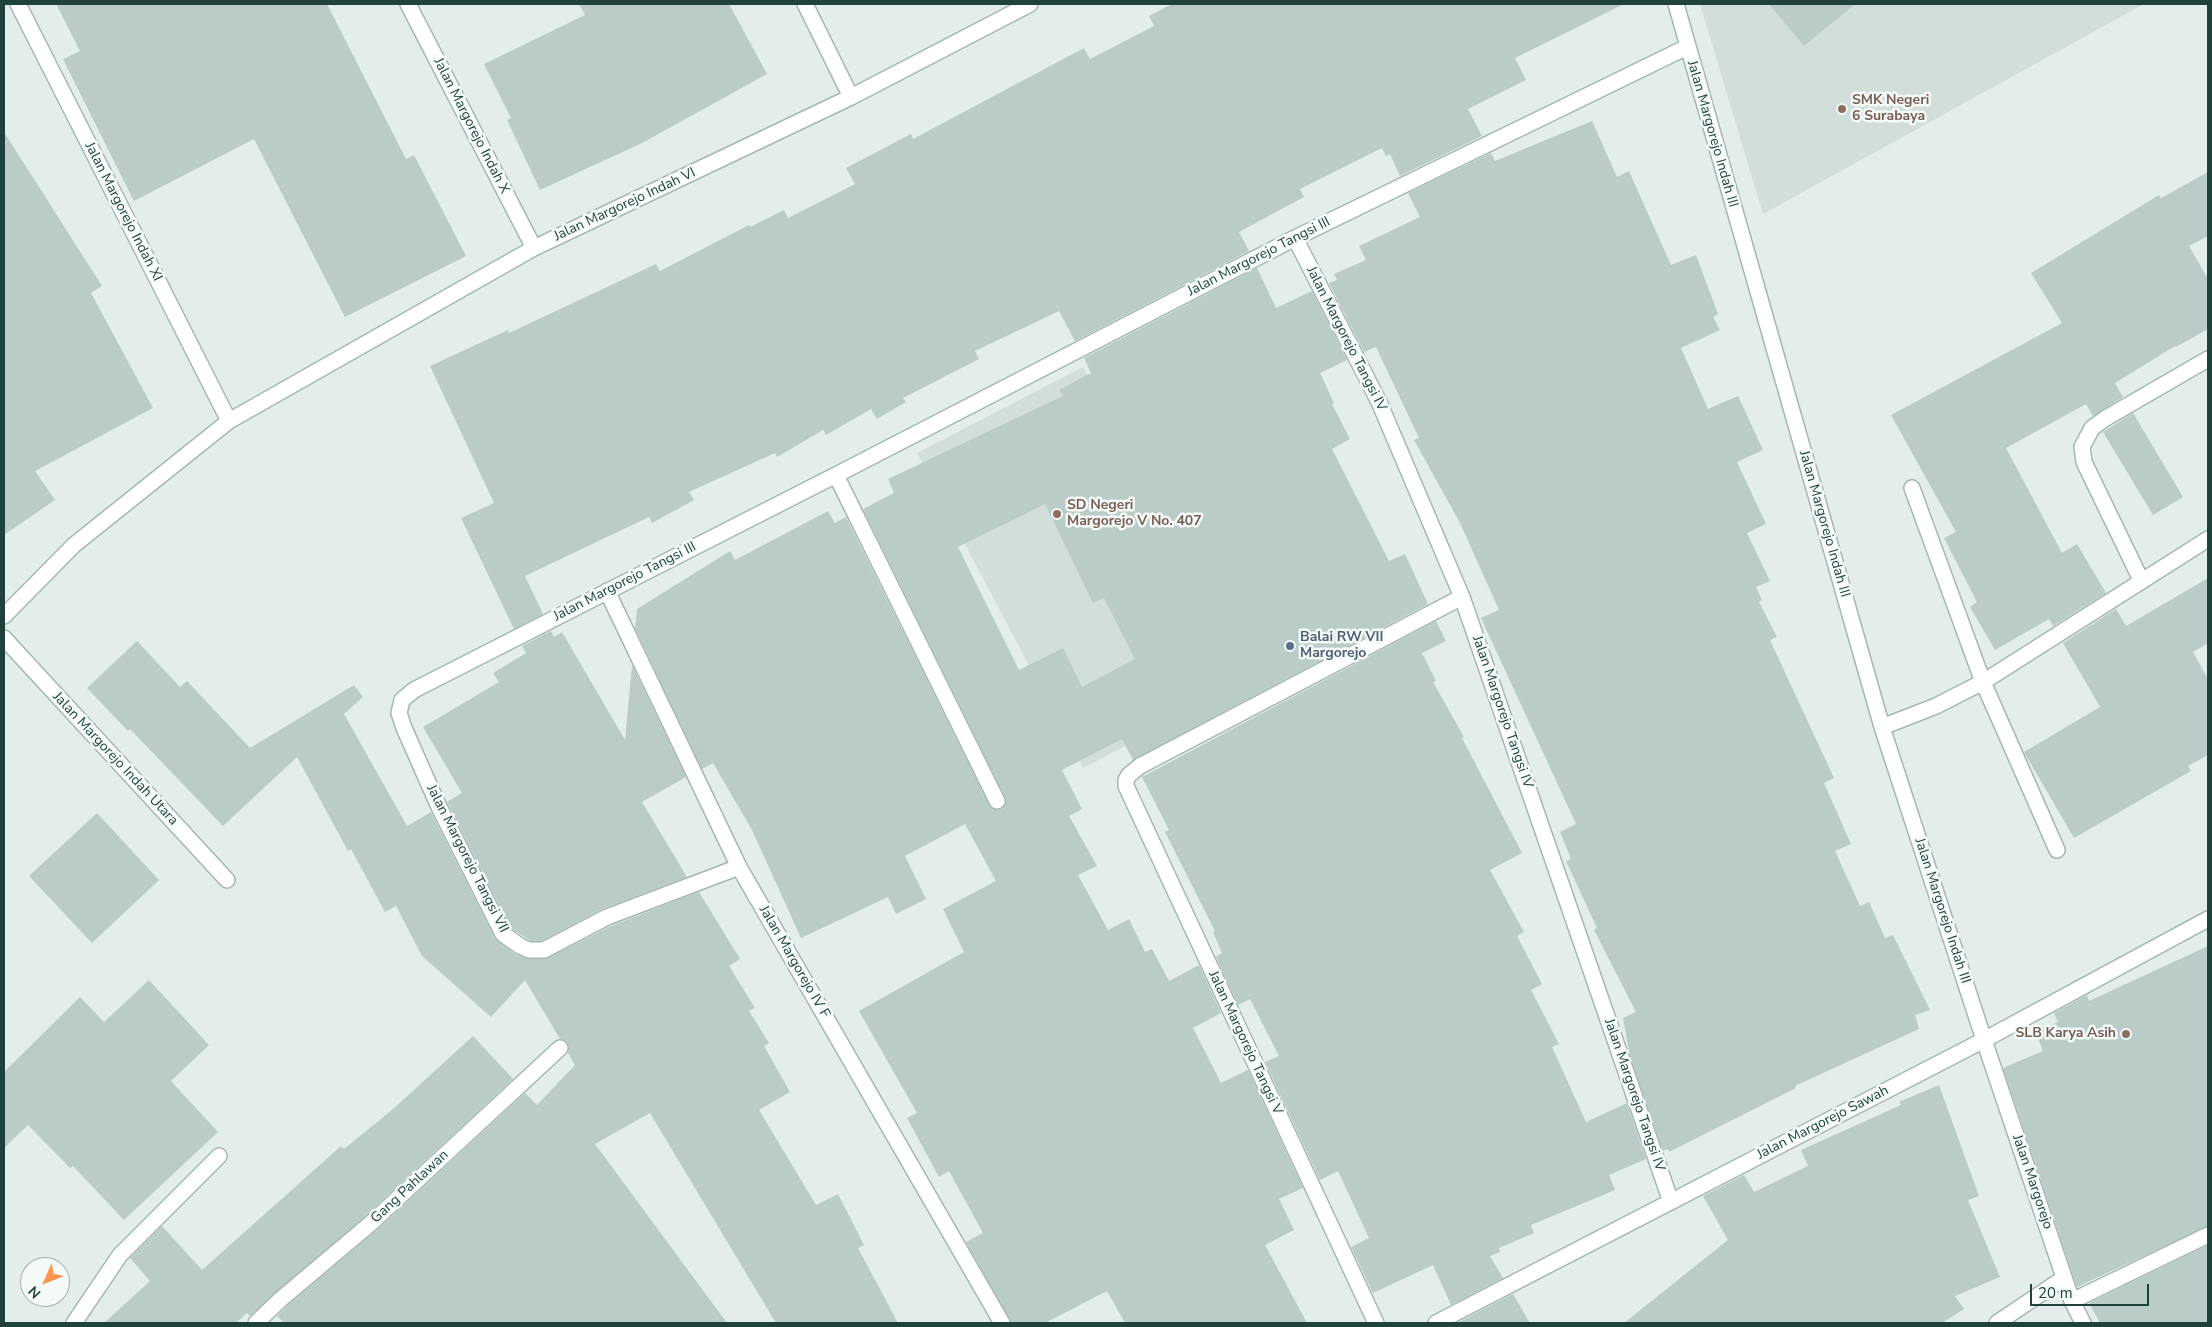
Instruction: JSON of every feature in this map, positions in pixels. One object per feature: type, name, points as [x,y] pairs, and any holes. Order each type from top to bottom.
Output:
[{"type":"street","name":"Jalan Margorejo Indah XI","points":[[18,4],[229,421]]},
{"type":"street","name":"Jalan Margorejo Indah X","points":[[408,4],[534,248]]},
{"type":"street","points":[[805,4],[852,97]]},
{"type":"street","name":"Jalan Margorejo Indah VI","points":[[229,421],[534,248],[852,97],[1030,4]]},
{"type":"street","name":"Jalan Margorejo Indah III","points":[[1676,4],[1882,727],[1984,1040]]},
{"type":"street","name":"Jalan Margorejo Tangsi III","points":[[414,690],[836,475],[1294,238],[1687,47]]},
{"type":"street","name":"Jalan Margorejo Tangsi IV","points":[[1294,238],[1379,402],[1462,597],[1671,1202]]},
{"type":"street","points":[[2141,580],[2084,462],[2082,447],[2092,428],[2106,418],[2208,359]]},
{"type":"street","points":[[4,616],[74,545],[229,421]]},
{"type":"street","points":[[836,475],[997,801]]},
{"type":"street","points":[[1912,488],[1984,682],[2057,850]]},
{"type":"street","points":[[1882,727],[1936,706],[1984,682],[2208,539]]},
{"type":"street","name":"Jalan Margorejo IV F","points":[[607,591],[739,867],[1002,1323]]},
{"type":"street","name":"Jalan Margorejo Tangsi V","points":[[1376,1323],[1126,786],[1129,775],[1140,766],[1462,597]]},
{"type":"street","name":"Jalan Margorejo Indah Utara","points":[[4,638],[227,880]]},
{"type":"street","name":"Jalan Margorejo Tangsi VII","points":[[414,690],[402,700],[400,706],[399,713],[404,728],[439,807],[503,934],[520,946],[529,950],[544,950],[607,917],[739,867]]},
{"type":"street","name":"Jalan Margorejo Sawah","points":[[1436,1323],[1984,1040],[2208,920]]},
{"type":"street","name":"Jalan Margorejo","points":[[1984,1040],[2072,1301],[2083,1323]]},
{"type":"street","name":"Gang Pahlawan","points":[[256,1323],[288,1293],[370,1224],[560,1048]]},
{"type":"street","points":[[74,1323],[120,1254],[219,1156]]},
{"type":"street","points":[[2072,1301],[2208,1235]]},
{"type":"street","points":[[1997,1323],[2064,1278]]},
{"type":"shaded area","name":"SMK Negeri 6 Surabaya","points":[[1700,4],[2144,4],[1763,214]]},
{"type":"shaded area","name":"SD Negeri Margorejo V No. 407","points":[[1083,367],[1253,680],[1083,768],[917,453]]},
{"type":"building","points":[[56,4],[327,4],[406,159],[414,155],[466,256],[345,317],[254,139],[134,201],[63,59],[80,51]]},
{"type":"building","points":[[579,4],[729,4],[767,74],[642,143],[540,190],[507,120],[511,118],[484,64],[585,15]]},
{"type":"building","points":[[1172,4],[1624,4],[1515,58],[1526,80],[1468,109],[1482,136],[1400,176],[1390,154],[1386,156],[1382,148],[1300,189],[1304,197],[1239,232],[1249,251],[1075,341],[1059,311],[975,351],[979,359],[903,398],[906,402],[877,419],[871,409],[826,435],[823,430],[777,457],[775,453],[689,492],[694,500],[652,523],[649,517],[525,576],[543,614],[514,629],[461,518],[494,503],[430,366],[508,330],[509,333],[656,264],[660,271],[749,225],[750,227],[784,210],[788,218],[855,184],[846,168],[911,134],[913,139],[1084,48],[1090,59],[1154,26],[1149,16]]},
{"type":"building","points":[[1769,4],[1855,4],[1804,46]]},
{"type":"building","points":[[1592,121],[1617,177],[1629,171],[1671,265],[1696,255],[1718,314],[1713,317],[1720,330],[1681,348],[1708,409],[1738,396],[1763,450],[1737,462],[1766,524],[1747,533],[1770,581],[1756,587],[1762,600],[1759,602],[1777,637],[1770,640],[1834,778],[1824,783],[1851,844],[1835,851],[1860,906],[1869,902],[1885,938],[1893,935],[1930,1010],[1915,1015],[1919,1029],[1795,1086],[1796,1088],[1669,1152],[1668,1149],[1663,1151],[1630,1056],[1623,1018],[1636,1012],[1594,930],[1597,928],[1566,861],[1571,859],[1560,832],[1576,824],[1481,618],[1499,610],[1460,523],[1414,440],[1419,438],[1376,347],[1364,352],[1329,283],[1337,280],[1334,274],[1366,260],[1359,246],[1420,217],[1408,193],[1491,153],[1495,161]]},
{"type":"building","points":[[4,132],[102,286],[91,293],[153,408],[35,471],[55,500],[4,535]]},
{"type":"building","points":[[2208,172],[2208,236],[2189,246],[2208,279],[2208,329],[2175,346],[2115,383],[2123,397],[2093,416],[2086,404],[2006,448],[2062,553],[2077,544],[2106,593],[2053,626],[2049,619],[1995,650],[1970,607],[1977,602],[1944,538],[1956,532],[1891,415],[2062,323],[2031,273],[2159,195],[2161,198]]},
{"type":"building","points":[[1257,268],[1276,308],[1312,291],[1347,360],[1320,373],[1334,403],[1332,404],[1350,439],[1332,449],[1389,561],[1405,554],[1428,604],[1133,760],[1122,739],[1062,770],[1082,809],[1069,816],[1097,866],[1078,875],[1108,930],[1129,919],[1145,952],[1152,949],[1169,981],[1199,965],[1221,1013],[1193,1028],[1221,1083],[1248,1070],[1303,1188],[1279,1199],[1294,1230],[1265,1245],[1307,1323],[1125,1323],[1107,1291],[1045,1323],[1011,1323],[966,1242],[983,1233],[949,1171],[939,1177],[907,1118],[917,1113],[859,1011],[964,952],[943,909],[996,881],[965,824],[905,856],[926,899],[896,914],[888,897],[801,938],[752,830],[713,763],[702,769],[635,628],[637,609],[730,551],[735,560],[828,511],[835,523],[846,517],[989,805],[996,810],[1002,809],[1006,802],[1005,797],[863,509],[894,493],[888,479],[1063,396],[1059,390],[1091,373],[1084,358]],"holes":[[[1045,504],[1093,603],[1104,598],[1135,659],[1082,687],[1063,648],[1019,670],[958,547]]]},
{"type":"building","points":[[2133,413],[2183,497],[2153,515],[2103,432]]},
{"type":"building","points":[[2208,578],[2208,643],[2193,652],[2208,679],[2208,755],[2188,766],[2191,771],[2074,838],[2024,752],[2100,707],[2063,643],[2116,609],[2126,626]]},
{"type":"building","points":[[1436,621],[1446,641],[1422,653],[1436,681],[1433,682],[1464,737],[1462,738],[1522,853],[1490,870],[1524,932],[1517,936],[1542,984],[1531,990],[1559,1044],[1552,1047],[1586,1122],[1627,1103],[1646,1159],[1609,1175],[1615,1190],[1531,1225],[1534,1233],[1499,1248],[1500,1252],[1490,1256],[1503,1278],[1451,1305],[1433,1265],[1373,1293],[1351,1247],[1369,1238],[1338,1171],[1320,1180],[1265,1062],[1279,1056],[1250,999],[1238,1005],[1216,957],[1222,953],[1213,932],[1215,931],[1165,832],[1169,830],[1142,777]]},
{"type":"building","points":[[551,631],[554,637],[562,632],[625,740],[632,665],[686,777],[642,802],[687,877],[604,908],[542,941],[531,941],[510,928],[447,802],[462,793],[423,727],[499,682],[493,673],[526,653],[522,646]]},
{"type":"building","points":[[137,641],[180,687],[187,681],[250,748],[354,685],[363,697],[344,714],[407,826],[431,812],[495,938],[516,955],[529,959],[548,958],[611,926],[699,892],[740,959],[729,966],[755,1008],[749,1011],[769,1043],[764,1046],[790,1092],[759,1110],[816,1205],[838,1194],[864,1245],[858,1248],[898,1323],[776,1323],[650,1113],[595,1144],[727,1323],[284,1323],[277,1316],[287,1306],[376,1231],[525,1093],[537,1105],[575,1065],[568,1053],[569,1046],[567,1042],[560,1039],[525,980],[491,1017],[422,956],[396,906],[385,912],[351,849],[348,851],[297,757],[223,826],[130,729],[128,731],[87,688]]},
{"type":"building","points":[[97,813],[159,880],[92,943],[29,876]]},
{"type":"building","points":[[2208,946],[2208,1226],[2077,1287],[2003,1068],[2043,1051],[2035,1031],[2058,1022],[2054,1013],[2087,995],[2089,1001]]},
{"type":"building","points":[[149,980],[209,1045],[171,1081],[218,1132],[124,1220],[73,1166],[70,1168],[28,1125],[4,1148],[4,1072],[80,997],[104,1022]]},
{"type":"building","points":[[473,1036],[513,1079],[364,1217],[250,1316],[247,1313],[236,1323],[104,1323],[150,1281],[130,1258],[162,1226],[202,1270],[341,1146],[344,1149],[393,1109]]},
{"type":"building","points":[[1939,1085],[1979,1196],[1968,1200],[2000,1277],[1955,1296],[1964,1309],[1942,1323],[1624,1323],[1728,1240],[1703,1196],[1744,1175],[1754,1192],[1808,1166],[1801,1150],[1901,1105],[1899,1102]]},
{"type":"building","points":[[2208,1245],[2208,1323],[2100,1323],[2089,1303]]},
{"type":"building","points":[[1513,1294],[1530,1323],[1459,1322]]},
{"type":"place","name":"SMK Negeri 6 Surabaya","points":[[1842,109]]},
{"type":"place","name":"SD Negeri Margorejo V No. 407","points":[[1057,514]]},
{"type":"place","name":"Balai RW VII Margorejo","points":[[1290,646]]},
{"type":"place","name":"SLB Karya Asih","points":[[2126,1034]]}]
